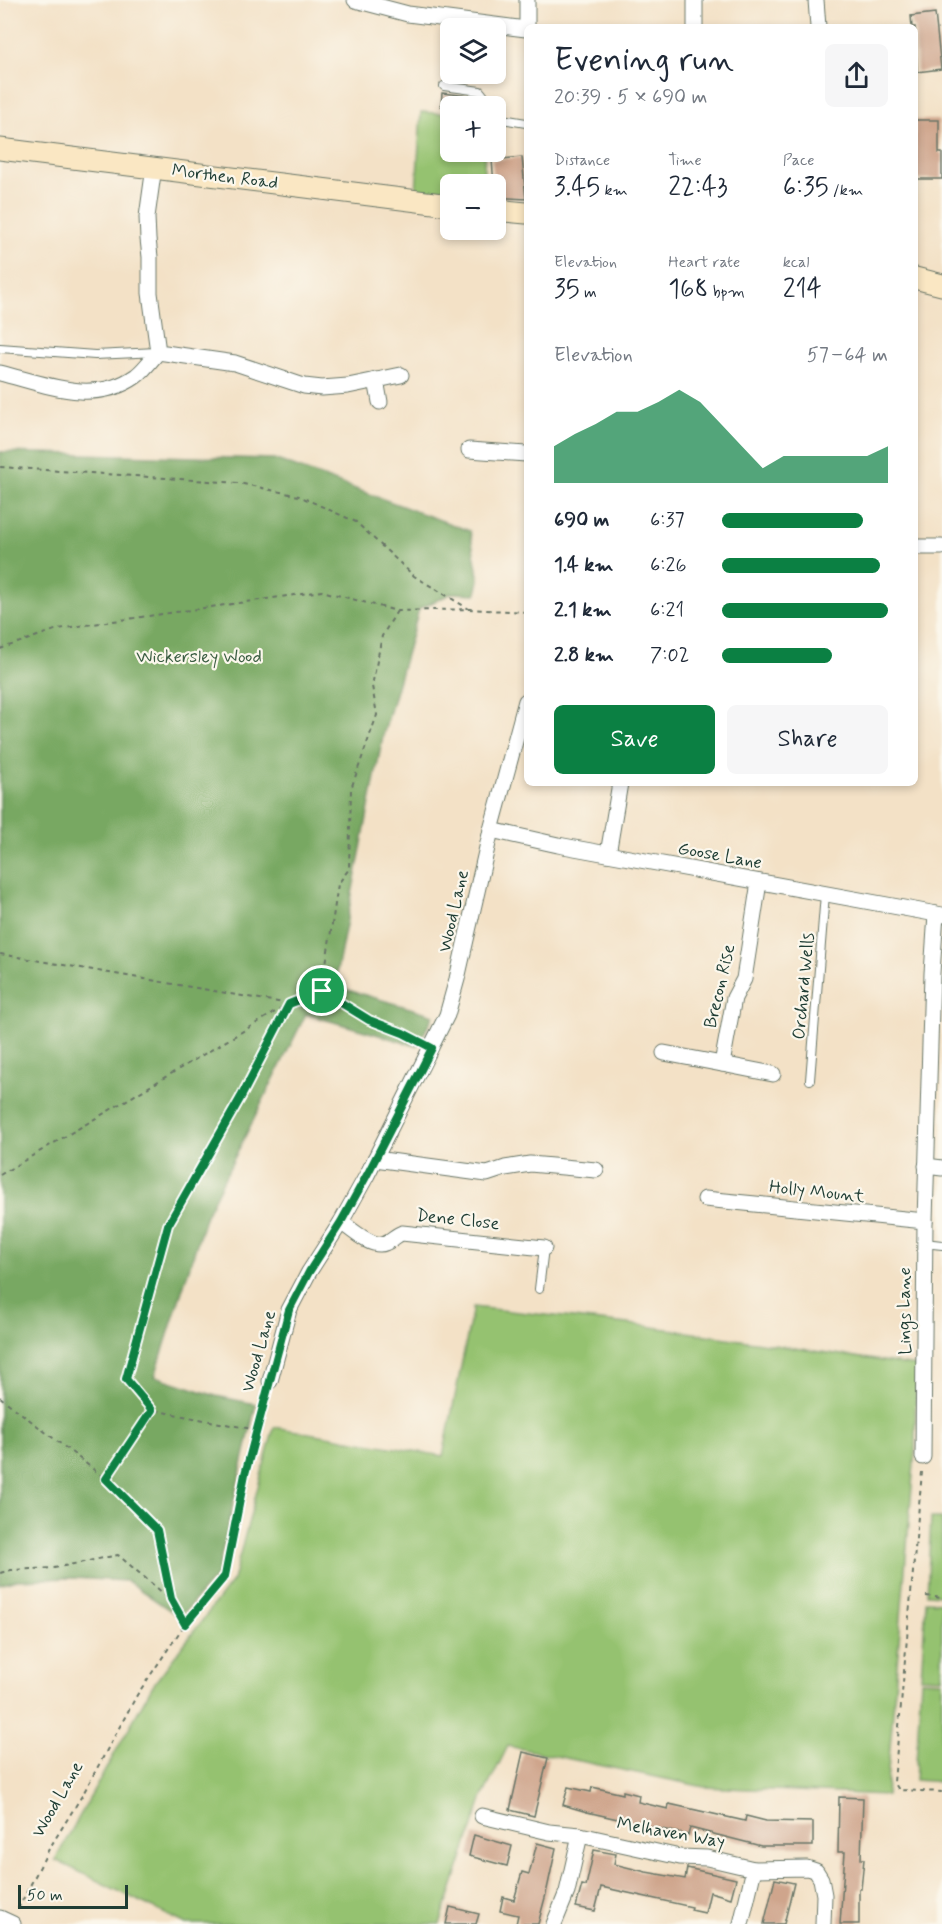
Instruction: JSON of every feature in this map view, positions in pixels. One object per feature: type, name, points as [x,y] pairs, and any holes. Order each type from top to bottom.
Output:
[{"type":"main road","name":"Morthen Road","points":[[0,149],[440,204]]},
{"type":"main road","points":[[506,211],[524,213]]},
{"type":"main road","points":[[918,279],[942,285]]},
{"type":"street","points":[[355,0],[408,14],[524,28]]},
{"type":"street","points":[[527,0],[527,24]]},
{"type":"street","points":[[695,0],[695,24]]},
{"type":"street","points":[[816,0],[818,24]]},
{"type":"street","points":[[154,167],[147,217],[150,293],[158,352]]},
{"type":"street","points":[[0,373],[80,393],[110,389],[136,376],[158,352]]},
{"type":"street","points":[[158,352],[235,363],[313,387],[348,386],[401,375]]},
{"type":"street","points":[[376,380],[380,402]]},
{"type":"street","points":[[469,450],[524,454]]},
{"type":"street","points":[[918,547],[942,547]]},
{"type":"street","name":"Wood Lane","points":[[270,1380],[289,1310],[375,1159],[447,1015],[491,830],[524,708]]},
{"type":"street","points":[[608,854],[619,786]]},
{"type":"street","name":"Goose Lane","points":[[491,830],[939,915]]},
{"type":"street","name":"Brecon Rise","points":[[722,1064],[734,998],[744,980],[759,882]]},
{"type":"street","name":"Lings Lane","points":[[923,1457],[924,1243],[925,1221],[934,1167],[932,964],[939,915]]},
{"type":"street","points":[[664,1053],[773,1074]]},
{"type":"street","points":[[375,1159],[486,1174],[530,1164],[596,1170]]},
{"type":"street","name":"Holly Mount","points":[[705,1199],[925,1221]]},
{"type":"street","name":"Dene Close","points":[[341,1222],[373,1243],[380,1245],[402,1233],[544,1248]]},
{"type":"street","name":"Melhaven Way","points":[[482,1815],[549,1832],[580,1835],[680,1857],[707,1858],[754,1869],[807,1868],[816,1871],[821,1879],[824,1895],[823,1924]]},
{"type":"street","points":[[554,1924],[567,1892],[580,1835]]},
{"type":"street","points":[[741,1924],[754,1869]]},
{"type":"lane","points":[[444,86],[480,91],[484,96]]},
{"type":"lane","points":[[506,120],[524,123]]},
{"type":"lane","points":[[0,348],[95,355],[158,352]]},
{"type":"lane","name":"Orchard Wells","points":[[810,1080],[825,894]]},
{"type":"lane","points":[[924,1243],[942,1245]]},
{"type":"lane","points":[[539,1289],[544,1248]]},
{"type":"path","points":[[0,467],[239,483],[299,496],[356,522],[414,576],[469,609]]},
{"type":"path","points":[[0,649],[58,629],[322,591],[397,611],[469,609],[524,612]]},
{"type":"path","points":[[322,991],[338,884],[349,869],[351,789],[377,715],[372,686],[382,636],[397,611]]},
{"type":"path","points":[[0,954],[289,1004]]},
{"type":"path","points":[[0,1175],[289,1004],[322,991]]},
{"type":"path","points":[[322,991],[369,1020],[403,1033],[432,1048]]},
{"type":"path","points":[[257,1430],[152,1410],[126,1379],[168,1225],[241,1097],[289,1004]]},
{"type":"path","name":"Wood Lane","points":[[6,1922],[83,1794],[136,1695],[185,1624],[225,1576],[245,1474],[270,1380]]},
{"type":"path","points":[[0,1397],[106,1479],[157,1530],[171,1599],[185,1624]]},
{"type":"path","points":[[106,1479],[152,1410]]},
{"type":"path","points":[[923,1457],[894,1782],[899,1791],[942,1792]]},
{"type":"path","points":[[0,1573],[11,1570],[54,1568],[118,1556],[171,1599]]},
{"type":"path","points":[[926,1596],[942,1598]]},
{"type":"green space","points":[[421,112],[440,113],[440,162],[484,162],[484,174],[440,174],[440,193],[416,192]]},
{"type":"green space","name":"Wickersley Wood","points":[[0,452],[274,459],[470,531],[479,580],[476,594],[452,593],[419,609],[383,736],[334,986],[434,1015],[417,1046],[306,1014],[206,1215],[155,1376],[216,1396],[256,1404],[217,1575],[180,1617],[127,1581],[71,1578],[16,1580],[0,1585]]},
{"type":"green space","points":[[473,1307],[646,1326],[916,1366],[915,1451],[886,1795],[704,1787],[508,1746],[483,1796],[440,1924],[186,1924],[55,1860],[153,1685],[233,1580],[274,1427],[443,1456]]},
{"type":"green space","points":[[931,1518],[942,1518],[942,1595],[927,1594]]},
{"type":"green space","points":[[926,1601],[942,1602],[942,1678],[921,1677]]},
{"type":"green space","points":[[921,1680],[942,1681],[942,1782],[915,1780]]},
{"type":"building","points":[[935,13],[941,69],[918,72],[918,24],[912,24],[911,16]]},
{"type":"building","points":[[442,93],[468,96],[442,96]]},
{"type":"building","points":[[918,120],[939,120],[942,179],[918,179]]},
{"type":"building","points":[[522,157],[524,199],[506,198],[506,174],[493,174],[492,162],[506,162],[506,159]]},
{"type":"building","points":[[523,1752],[548,1758],[534,1816],[510,1810]]},
{"type":"building","points":[[568,1787],[591,1792],[592,1787],[623,1794],[623,1791],[639,1795],[638,1802],[668,1809],[669,1804],[745,1821],[746,1816],[766,1821],[813,1822],[813,1846],[761,1846],[690,1828],[688,1835],[587,1812],[563,1805]]},
{"type":"building","points":[[839,1797],[863,1798],[861,1859],[864,1859],[861,1889],[859,1889],[859,1924],[840,1924],[845,1852],[838,1852]]},
{"type":"building","points":[[474,1835],[512,1846],[507,1866],[469,1856]]},
{"type":"building","points":[[537,1843],[556,1848],[546,1894],[538,1924],[516,1924],[518,1915],[500,1911],[503,1897],[514,1900],[522,1872],[529,1874]]},
{"type":"building","points":[[594,1850],[616,1854],[614,1864],[646,1872],[685,1879],[687,1868],[736,1879],[731,1898],[710,1892],[705,1913],[691,1910],[692,1907],[601,1887],[595,1911],[576,1907],[582,1885],[586,1886]]},
{"type":"building","points":[[775,1879],[794,1883],[789,1904],[784,1924],[764,1924]]},
{"type":"building","points":[[450,1907],[479,1914],[476,1924],[446,1924]]},
{"type":"route","points":[[322,991],[369,1020],[403,1033],[432,1048],[367,1175],[289,1310],[245,1474],[225,1576],[185,1624],[171,1599],[157,1530],[106,1479],[152,1410],[126,1379],[168,1225],[241,1097],[289,1004],[322,991]]}]
